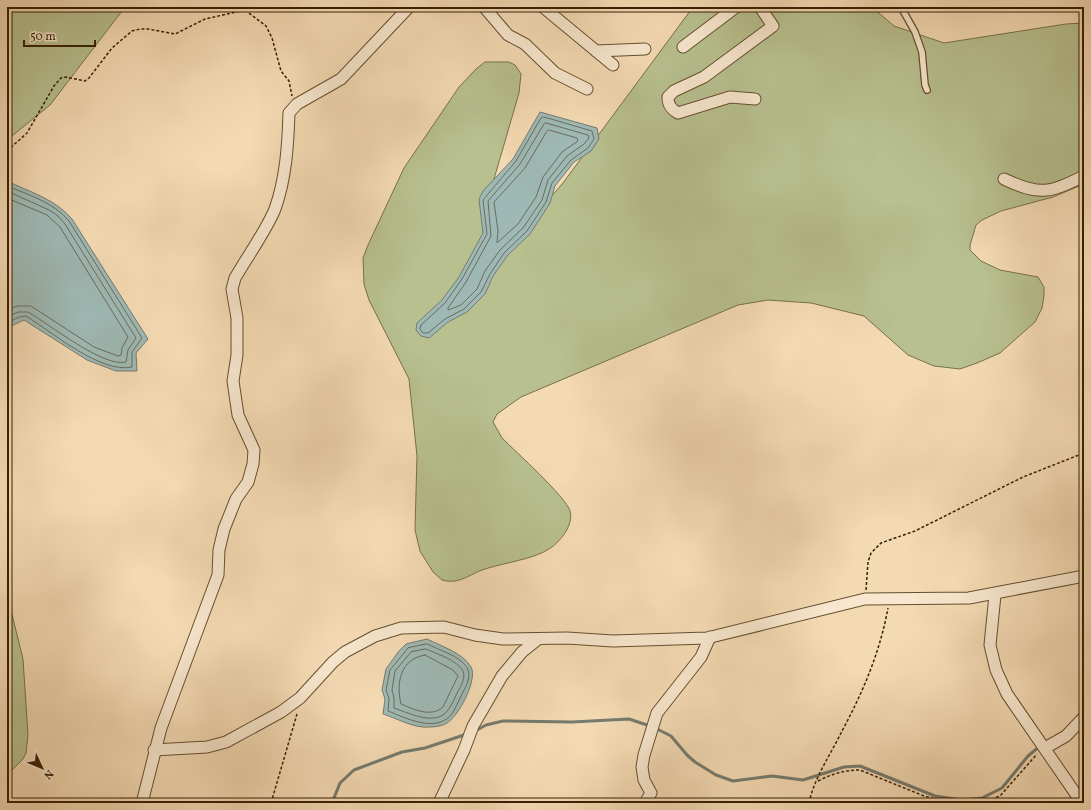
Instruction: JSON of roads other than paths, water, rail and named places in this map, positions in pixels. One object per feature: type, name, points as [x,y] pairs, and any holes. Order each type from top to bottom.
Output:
[{"type":"street","points":[[142,803],[154,750],[187,654],[218,575],[219,550],[224,529],[236,499],[248,482],[253,464],[254,450],[238,415],[233,381],[237,355],[237,318],[232,289],[235,278],[274,210],[282,184],[288,149],[289,112],[294,107],[341,79],[409,7]]},
{"type":"street","points":[[484,7],[508,35],[525,44],[555,73],[586,89]]},
{"type":"street","points":[[543,7],[613,64]]},
{"type":"street","points":[[683,48],[736,7]]},
{"type":"street","points":[[755,99],[730,97],[678,113],[672,109],[668,103],[668,97],[674,91],[704,77],[773,26],[760,7]]},
{"type":"street","points":[[596,51],[645,49]]},
{"type":"street","points":[[1004,179],[1022,187],[1037,191],[1051,191],[1084,176]]},
{"type":"street","points":[[154,750],[207,747],[226,742],[281,712],[300,698],[333,662],[358,643],[390,631],[419,626],[444,627],[475,635],[503,639],[537,640],[567,638],[613,641],[710,637],[865,599],[890,598],[939,600],[995,594],[1084,576]]},
{"type":"street","points":[[995,594],[990,645],[996,670],[1007,694],[1082,803]]},
{"type":"street","points":[[645,803],[651,793],[644,780],[642,766],[657,713],[702,657],[710,637]]},
{"type":"street","points":[[439,803],[464,750],[473,726],[502,676],[522,652],[537,640]]},
{"type":"street","points":[[1045,748],[1066,736],[1084,718]]},
{"type":"lane","points":[[901,7],[915,32],[922,52],[925,85],[927,90]]},
{"type":"water","points":[[540,112],[597,128],[599,139],[591,151],[574,162],[555,186],[550,203],[530,234],[508,255],[493,276],[485,294],[467,312],[448,322],[429,338],[421,336],[416,330],[417,323],[442,300],[459,277],[483,233],[479,199],[483,191],[513,159]]},
{"type":"water","points":[[7,181],[50,201],[72,219],[148,339],[136,353],[137,371],[116,371],[87,360],[24,320],[7,328]]},
{"type":"water","points":[[427,639],[451,650],[463,658],[471,667],[472,673],[470,688],[457,713],[445,724],[434,727],[412,725],[383,714],[385,699],[382,690],[386,669],[406,644]]},
{"type":"waterway","points":[[475,731],[486,725],[503,721],[572,722],[629,719],[650,726]]},
{"type":"waterway","points":[[655,728],[671,736],[695,762],[716,775],[733,781],[772,776],[803,780],[844,767],[860,766],[935,796],[962,800],[982,798],[1002,788],[1028,756],[1040,746]]},
{"type":"waterway","points":[[332,803],[340,783],[354,770],[402,752],[425,748],[467,734]]}]
